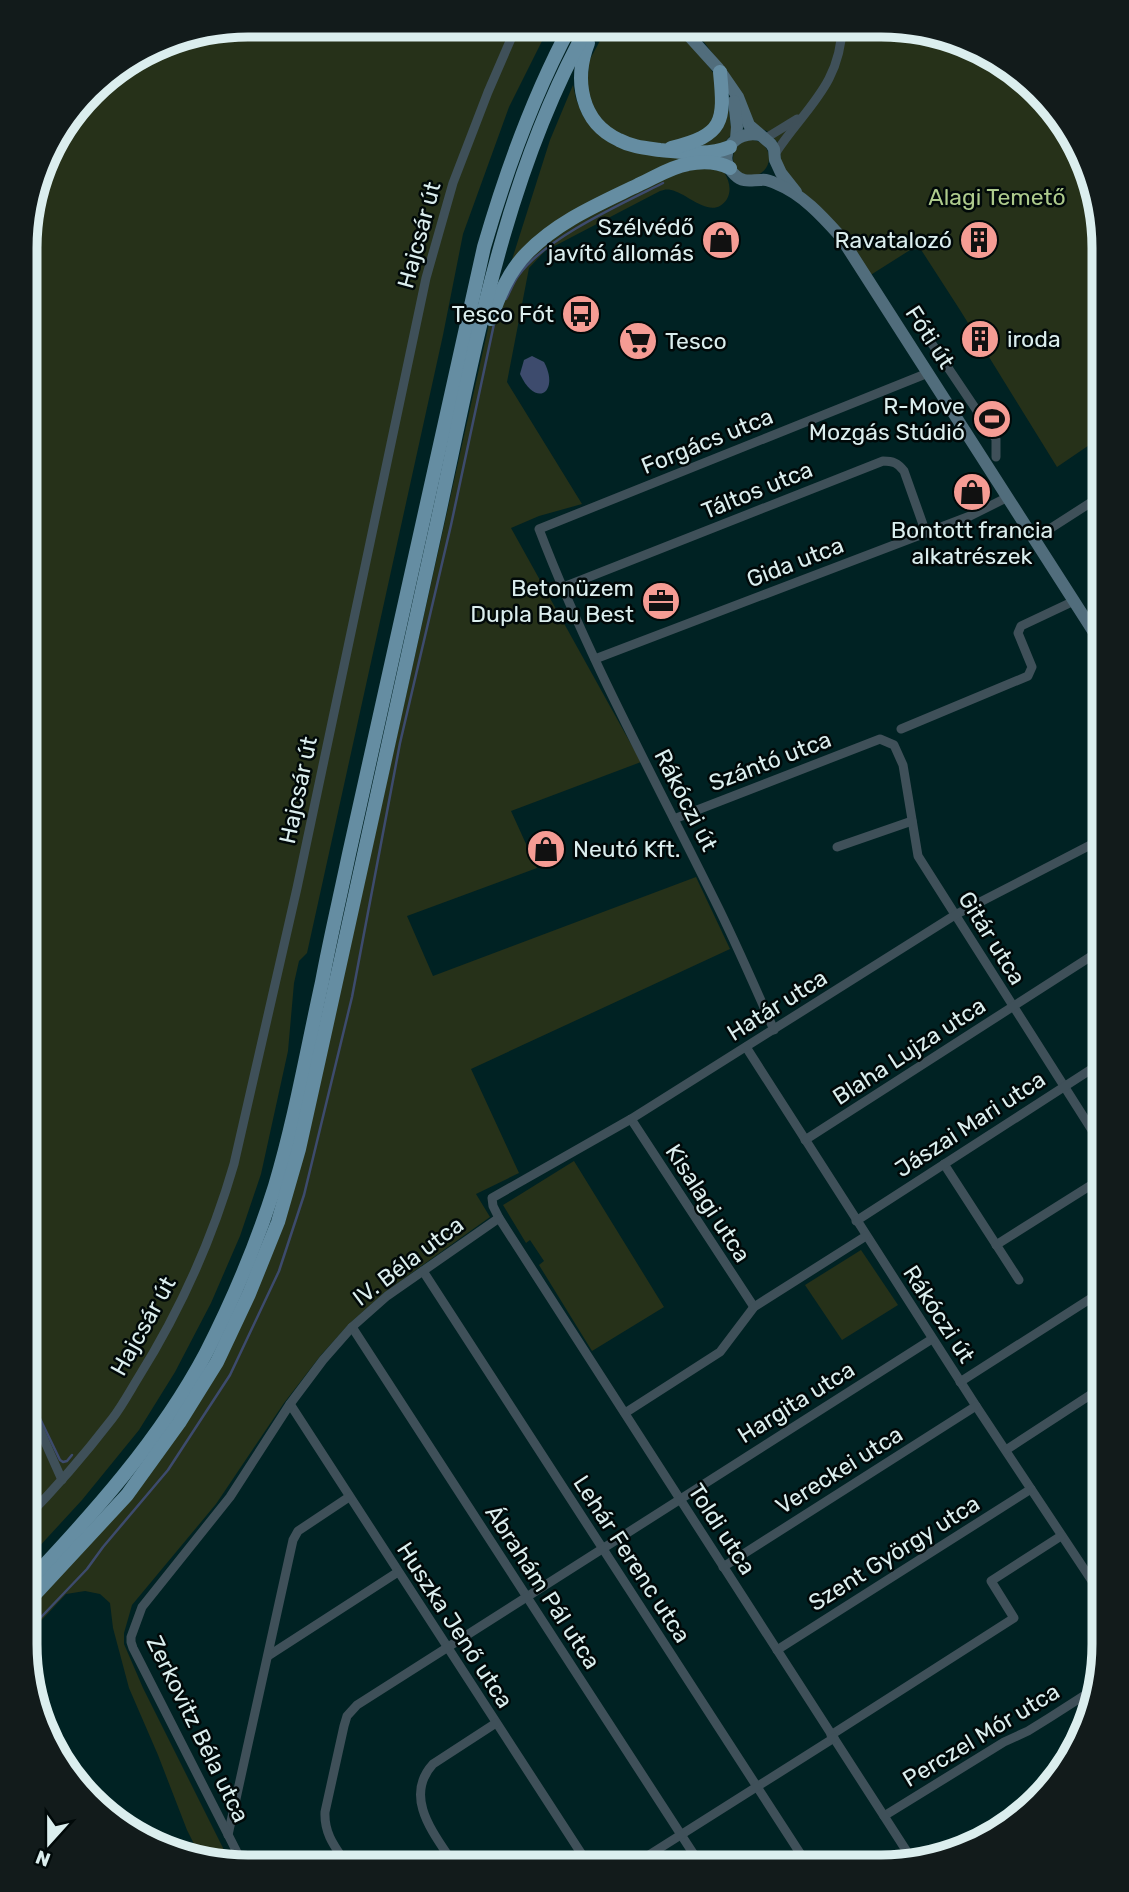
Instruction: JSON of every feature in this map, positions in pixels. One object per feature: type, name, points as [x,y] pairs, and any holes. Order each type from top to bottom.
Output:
[{"type":"highway","points":[[37,1573],[71,1538],[169,1414],[205,1354],[236,1290],[267,1208],[286,1145],[307,1056],[358,813],[484,247],[531,109],[565,37]]},
{"type":"highway","points":[[37,1591],[127,1495],[179,1423],[217,1362],[250,1294],[278,1222],[299,1149],[320,1059],[498,252],[530,153],[582,37]]},
{"type":"highway","points":[[591,37],[580,68],[582,90],[588,111],[603,130],[616,140],[637,147],[708,153],[733,143]]},
{"type":"highway","points":[[662,150],[698,141],[715,127],[720,120],[722,109],[720,72]]},
{"type":"highway","points":[[466,390],[502,290],[520,261],[540,241],[583,212],[674,168],[704,162],[720,163],[730,168]]},
{"type":"main road","points":[[690,37],[720,72],[742,105],[749,125],[771,144],[781,173],[801,199]]},
{"type":"main road","points":[[732,90],[737,127],[727,158],[730,168],[741,179],[755,181],[771,172],[775,157]]},
{"type":"main road","points":[[733,143],[748,134],[763,137]]},
{"type":"main road","points":[[761,179],[778,184],[801,199]]},
{"type":"main road","name":"Fóti út","points":[[801,199],[818,212],[840,236],[1092,630]]},
{"type":"street","name":"Hajcsár út","points":[[37,1507],[114,1417],[152,1356],[204,1254],[223,1202],[297,888],[426,278],[453,183],[512,37]]},
{"type":"street","points":[[775,157],[831,76],[841,37]]},
{"type":"street","points":[[763,137],[802,117]]},
{"type":"street","points":[[924,332],[996,439],[996,457]]},
{"type":"street","name":"Forgács utca","points":[[539,529],[927,371],[942,359]]},
{"type":"street","name":"Táltos utca","points":[[561,588],[883,461],[898,464],[904,471],[926,533]]},
{"type":"street","name":"Gida utca","points":[[595,659],[970,516],[1008,498]]},
{"type":"street","points":[[1034,539],[1092,502]]},
{"type":"street","name":"Rákóczi út","points":[[539,529],[561,588],[720,910],[774,1030]]},
{"type":"street","points":[[901,729],[1028,676],[1032,667],[1018,633],[1021,626],[1073,601]]},
{"type":"street","name":"Szántó utca","points":[[674,819],[880,739]]},
{"type":"street","name":"Gitár utca","points":[[880,739],[894,744],[903,765],[918,856],[1092,1130]]},
{"type":"street","points":[[837,847],[912,821]]},
{"type":"street","name":"Határ utca","points":[[499,1218],[492,1203],[494,1196],[631,1119],[955,915],[1092,844]]},
{"type":"street","name":"Blaha Lujza utca","points":[[805,1140],[1092,956]]},
{"type":"street","name":"Rákóczi út","points":[[746,1047],[932,1339],[1092,1581]]},
{"type":"street","name":"Jászai Mari utca","points":[[856,1221],[1092,1069]]},
{"type":"street","name":"Kisalagi utca","points":[[631,1119],[754,1307]]},
{"type":"street","points":[[944,1164],[1019,1280]]},
{"type":"street","points":[[996,1245],[1092,1185]]},
{"type":"street","name":"IV. Béla utca","points":[[290,1404],[352,1327],[387,1296],[499,1218]]},
{"type":"street","name":"Toldi utca","points":[[499,1218],[908,1853]]},
{"type":"street","points":[[625,1413],[720,1352],[754,1307],[866,1236]]},
{"type":"street","name":"Lehár Ferenc utca","points":[[423,1271],[801,1855]]},
{"type":"street","points":[[960,1382],[1092,1298]]},
{"type":"street","name":"Ábrahám Pál utca","points":[[352,1327],[694,1855]]},
{"type":"street","name":"Hargita utca","points":[[341,1855],[325,1825],[325,1812],[348,1716],[357,1705],[932,1339]]},
{"type":"street","points":[[1006,1450],[1092,1393]]},
{"type":"street","name":"Huszka Jenő utca","points":[[290,1404],[582,1855]]},
{"type":"street","name":"Zerkovitz Béla utca","points":[[238,1854],[133,1648],[131,1637],[142,1607],[230,1497],[290,1404]]},
{"type":"street","name":"Vereckei utca","points":[[723,1567],[976,1406]]},
{"type":"street","points":[[37,1424],[62,1480]]},
{"type":"street","name":"Szent György utca","points":[[777,1650],[1031,1489]]},
{"type":"street","points":[[228,1835],[293,1540],[298,1531],[349,1497]]},
{"type":"street","points":[[649,1855],[1014,1618],[991,1581],[1061,1536]]},
{"type":"street","points":[[268,1656],[398,1572]]},
{"type":"street","name":"Perczel Mór utca","points":[[884,1816],[1086,1694]]},
{"type":"street","points":[[448,1855],[421,1809],[420,1795],[427,1771],[433,1764],[496,1723]]},
{"type":"green space","points":[[234,37],[509,37],[491,93],[516,37],[544,37],[509,107],[463,234],[307,953],[299,961],[294,983],[288,1051],[261,1174],[240,1236],[211,1303],[175,1372],[139,1430],[82,1500],[37,1549],[37,248],[41,207],[48,180],[65,142],[80,119],[109,89],[142,65],[180,48]]},
{"type":"green space","points":[[602,37],[682,37],[707,64],[719,82],[727,101],[732,134],[722,145],[712,148],[654,146],[611,132],[594,113],[587,91],[589,61]]},
{"type":"green space","name":"Alagi Temető","points":[[700,37],[909,39],[936,44],[987,65],[1010,80],[1030,99],[1049,119],[1064,142],[1076,167],[1088,207],[1092,248],[1092,443],[1057,467],[918,245],[869,276],[781,169],[780,145],[767,131],[752,125],[719,62]]},
{"type":"green space","points":[[573,85],[583,116],[597,133],[614,145],[700,156],[632,182],[509,269],[550,140]]},
{"type":"green space","points":[[751,140],[763,146],[769,158],[763,170],[751,176],[739,170],[733,158],[739,146]]},
{"type":"green space","points":[[702,165],[724,172],[729,192],[727,199],[714,208],[678,192],[660,191],[545,251],[529,268],[507,382],[582,504],[539,516],[511,528],[641,762],[511,811],[537,868],[407,916],[433,976],[696,877],[730,949],[471,1069],[519,1173],[476,1194],[490,1217],[385,1292],[349,1324],[321,1355],[284,1403],[216,1504],[132,1605],[124,1633],[124,1644],[143,1688],[226,1853],[196,1849],[129,1688],[113,1628],[110,1603],[100,1594],[85,1591],[66,1594],[37,1625],[37,1598],[129,1497],[252,1297],[340,991],[489,324],[503,294],[533,254],[585,217],[662,177]]},
{"type":"green space","points":[[574,1161],[664,1307],[592,1351],[539,1265],[544,1261],[530,1240],[526,1243],[503,1205]]},
{"type":"green space","points":[[861,1250],[898,1305],[842,1340],[805,1285]]},
{"type":"water","points":[[532,356],[544,362],[548,373],[548,388],[544,392],[533,391],[520,374],[524,360]]},
{"type":"waterway","points":[[506,299],[518,276],[546,248],[585,223],[663,183]]},
{"type":"waterway","points":[[37,1621],[87,1569],[168,1470],[230,1375],[279,1271],[304,1195],[352,997],[400,743],[494,324]]},
{"type":"waterway","points":[[37,1412],[60,1460],[67,1461],[72,1455]]},
{"type":"place","name":"Szélvédő javító állomás","points":[[721,240]]},
{"type":"place","name":"Ravatalozó","points":[[979,240]]},
{"type":"place","name":"Tesco Fót","points":[[581,314]]},
{"type":"place","name":"iroda","points":[[980,339]]},
{"type":"place","name":"Tesco","points":[[638,341]]},
{"type":"place","name":"R-Move Mozgás Stúdió","points":[[992,419]]},
{"type":"place","name":"Bontott francia alkatrészek","points":[[972,492]]},
{"type":"place","name":"Betonüzem Dupla Bau Best","points":[[661,601]]},
{"type":"place","name":"Neutó Kft.","points":[[546,849]]}]
